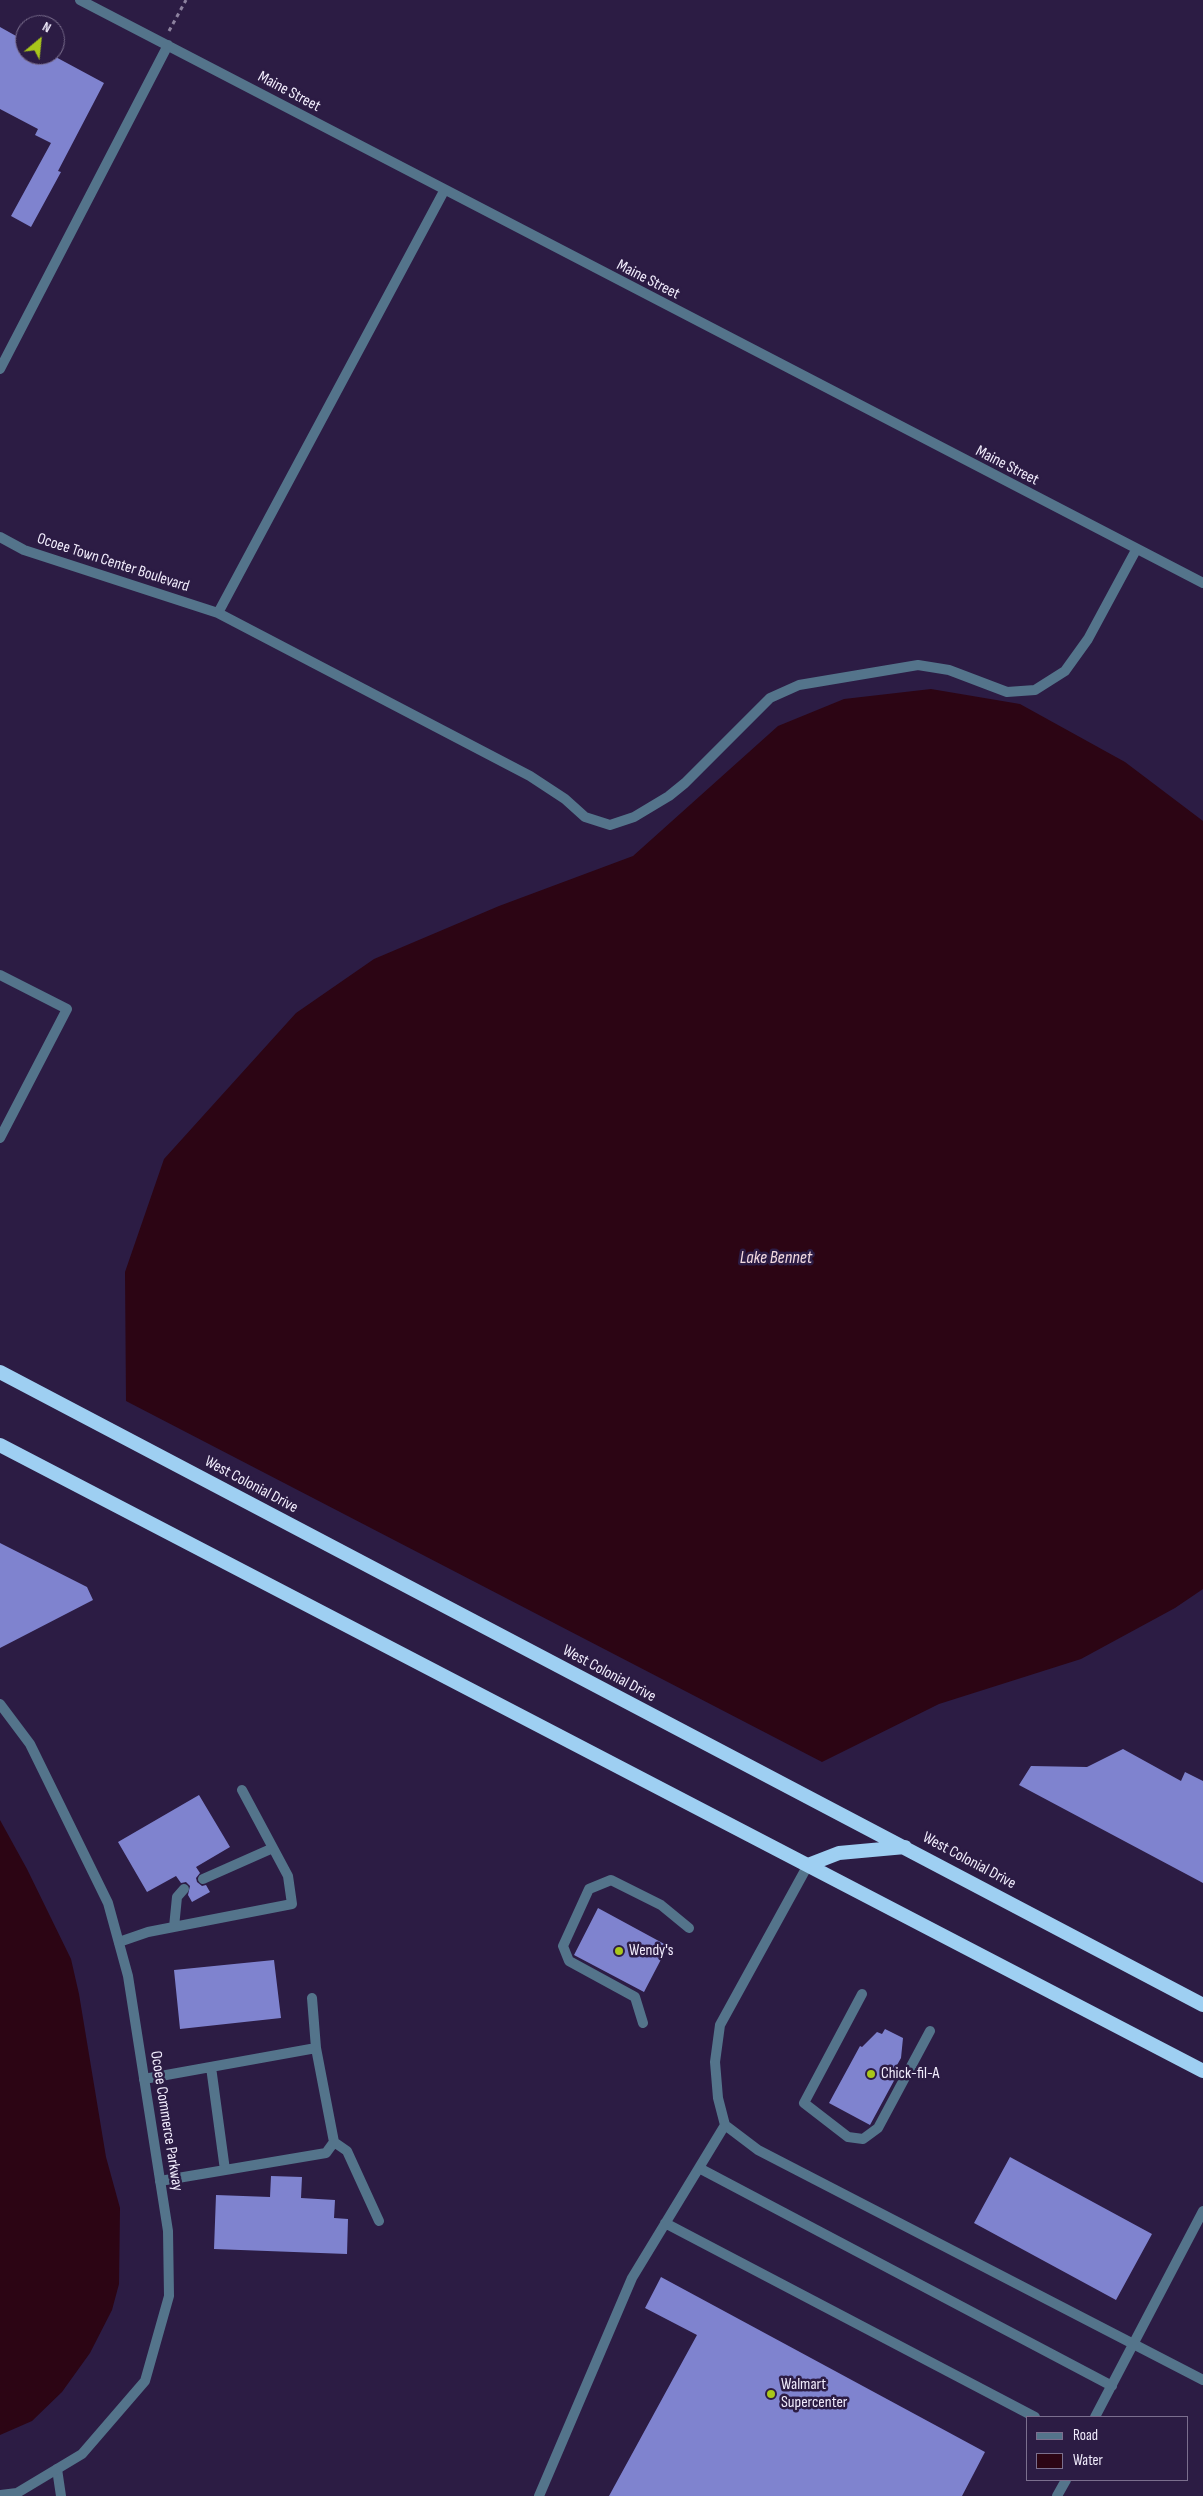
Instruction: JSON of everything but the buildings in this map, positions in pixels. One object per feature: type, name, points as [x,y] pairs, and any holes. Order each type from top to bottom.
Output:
[{"type":"highway","name":"West Colonial Drive","points":[[0,1372],[642,1711],[906,1847],[1203,2005]]},
{"type":"highway","points":[[0,1446],[1203,2071]]},
{"type":"highway","points":[[808,1865],[839,1853],[906,1847]]},
{"type":"street","name":"Maine Street","points":[[80,0],[444,191],[1203,584]]},
{"type":"street","points":[[0,369],[165,44]]},
{"type":"street","points":[[218,612],[444,191]]},
{"type":"street","name":"Ocoee Town Center Boulevard","points":[[0,537],[24,550],[218,612],[530,776],[565,799],[585,817],[610,825],[634,817],[669,796],[686,783],[770,698],[799,685],[918,665],[949,670],[1007,692],[1035,690],[1065,672],[1088,639],[1136,550]]},
{"type":"street","points":[[0,975],[67,1009],[0,1138]]},
{"type":"street","points":[[0,1366],[18,1381]]},
{"type":"street","name":"Ocoee Commerce Parkway","points":[[0,1704],[30,1744],[108,1903],[128,1976],[168,2231],[169,2296],[145,2381],[82,2454],[17,2493],[0,2496]]},
{"type":"street","points":[[119,1942],[148,1932],[292,1904],[288,1876],[242,1790]]},
{"type":"street","points":[[203,1879],[273,1848]]},
{"type":"street","points":[[808,1865],[720,2025],[715,2062],[718,2098],[725,2125],[758,2150],[1203,2380]]},
{"type":"street","points":[[643,2023],[635,1997],[569,1961],[563,1946],[589,1889],[610,1880],[662,1905],[689,1928]]},
{"type":"street","points":[[174,1927],[177,1897],[184,1888]]},
{"type":"street","points":[[862,1994],[804,2103],[848,2137],[863,2138],[878,2128],[930,2031]]},
{"type":"street","points":[[312,1998],[316,2048],[334,2142],[348,2151],[379,2221]]},
{"type":"street","points":[[144,2079],[316,2048]]},
{"type":"street","points":[[211,2067],[225,2170]]},
{"type":"street","points":[[539,2496],[632,2278],[725,2125]]},
{"type":"street","points":[[160,2181],[326,2153],[334,2142]]},
{"type":"street","points":[[699,2168],[1112,2386]]},
{"type":"street","points":[[1097,2416],[1203,2211]]},
{"type":"street","points":[[665,2223],[1033,2416]]},
{"type":"street","points":[[57,2469],[61,2496]]},
{"type":"street","points":[[1057,2496],[1065,2481]]},
{"type":"path","points":[[165,44],[186,0]]},
{"type":"water","name":"Lake Bennet","points":[[931,689],[1020,704],[1125,762],[1203,821],[1203,1589],[1175,1608],[1081,1659],[939,1704],[822,1762],[126,1401],[125,1272],[164,1159],[296,1013],[374,959],[499,906],[633,856],[778,726],[844,699]]},
{"type":"water","points":[[0,1820],[27,1869],[71,1959],[79,1994],[106,2157],[120,2208],[119,2284],[112,2310],[90,2353],[62,2392],[32,2421],[0,2435]]},
{"type":"place","name":"Wendy's","points":[[619,1951]]},
{"type":"place","name":"Chick-fil-A","points":[[871,2074]]},
{"type":"place","name":"Walmart Supercenter","points":[[771,2394]]}]
